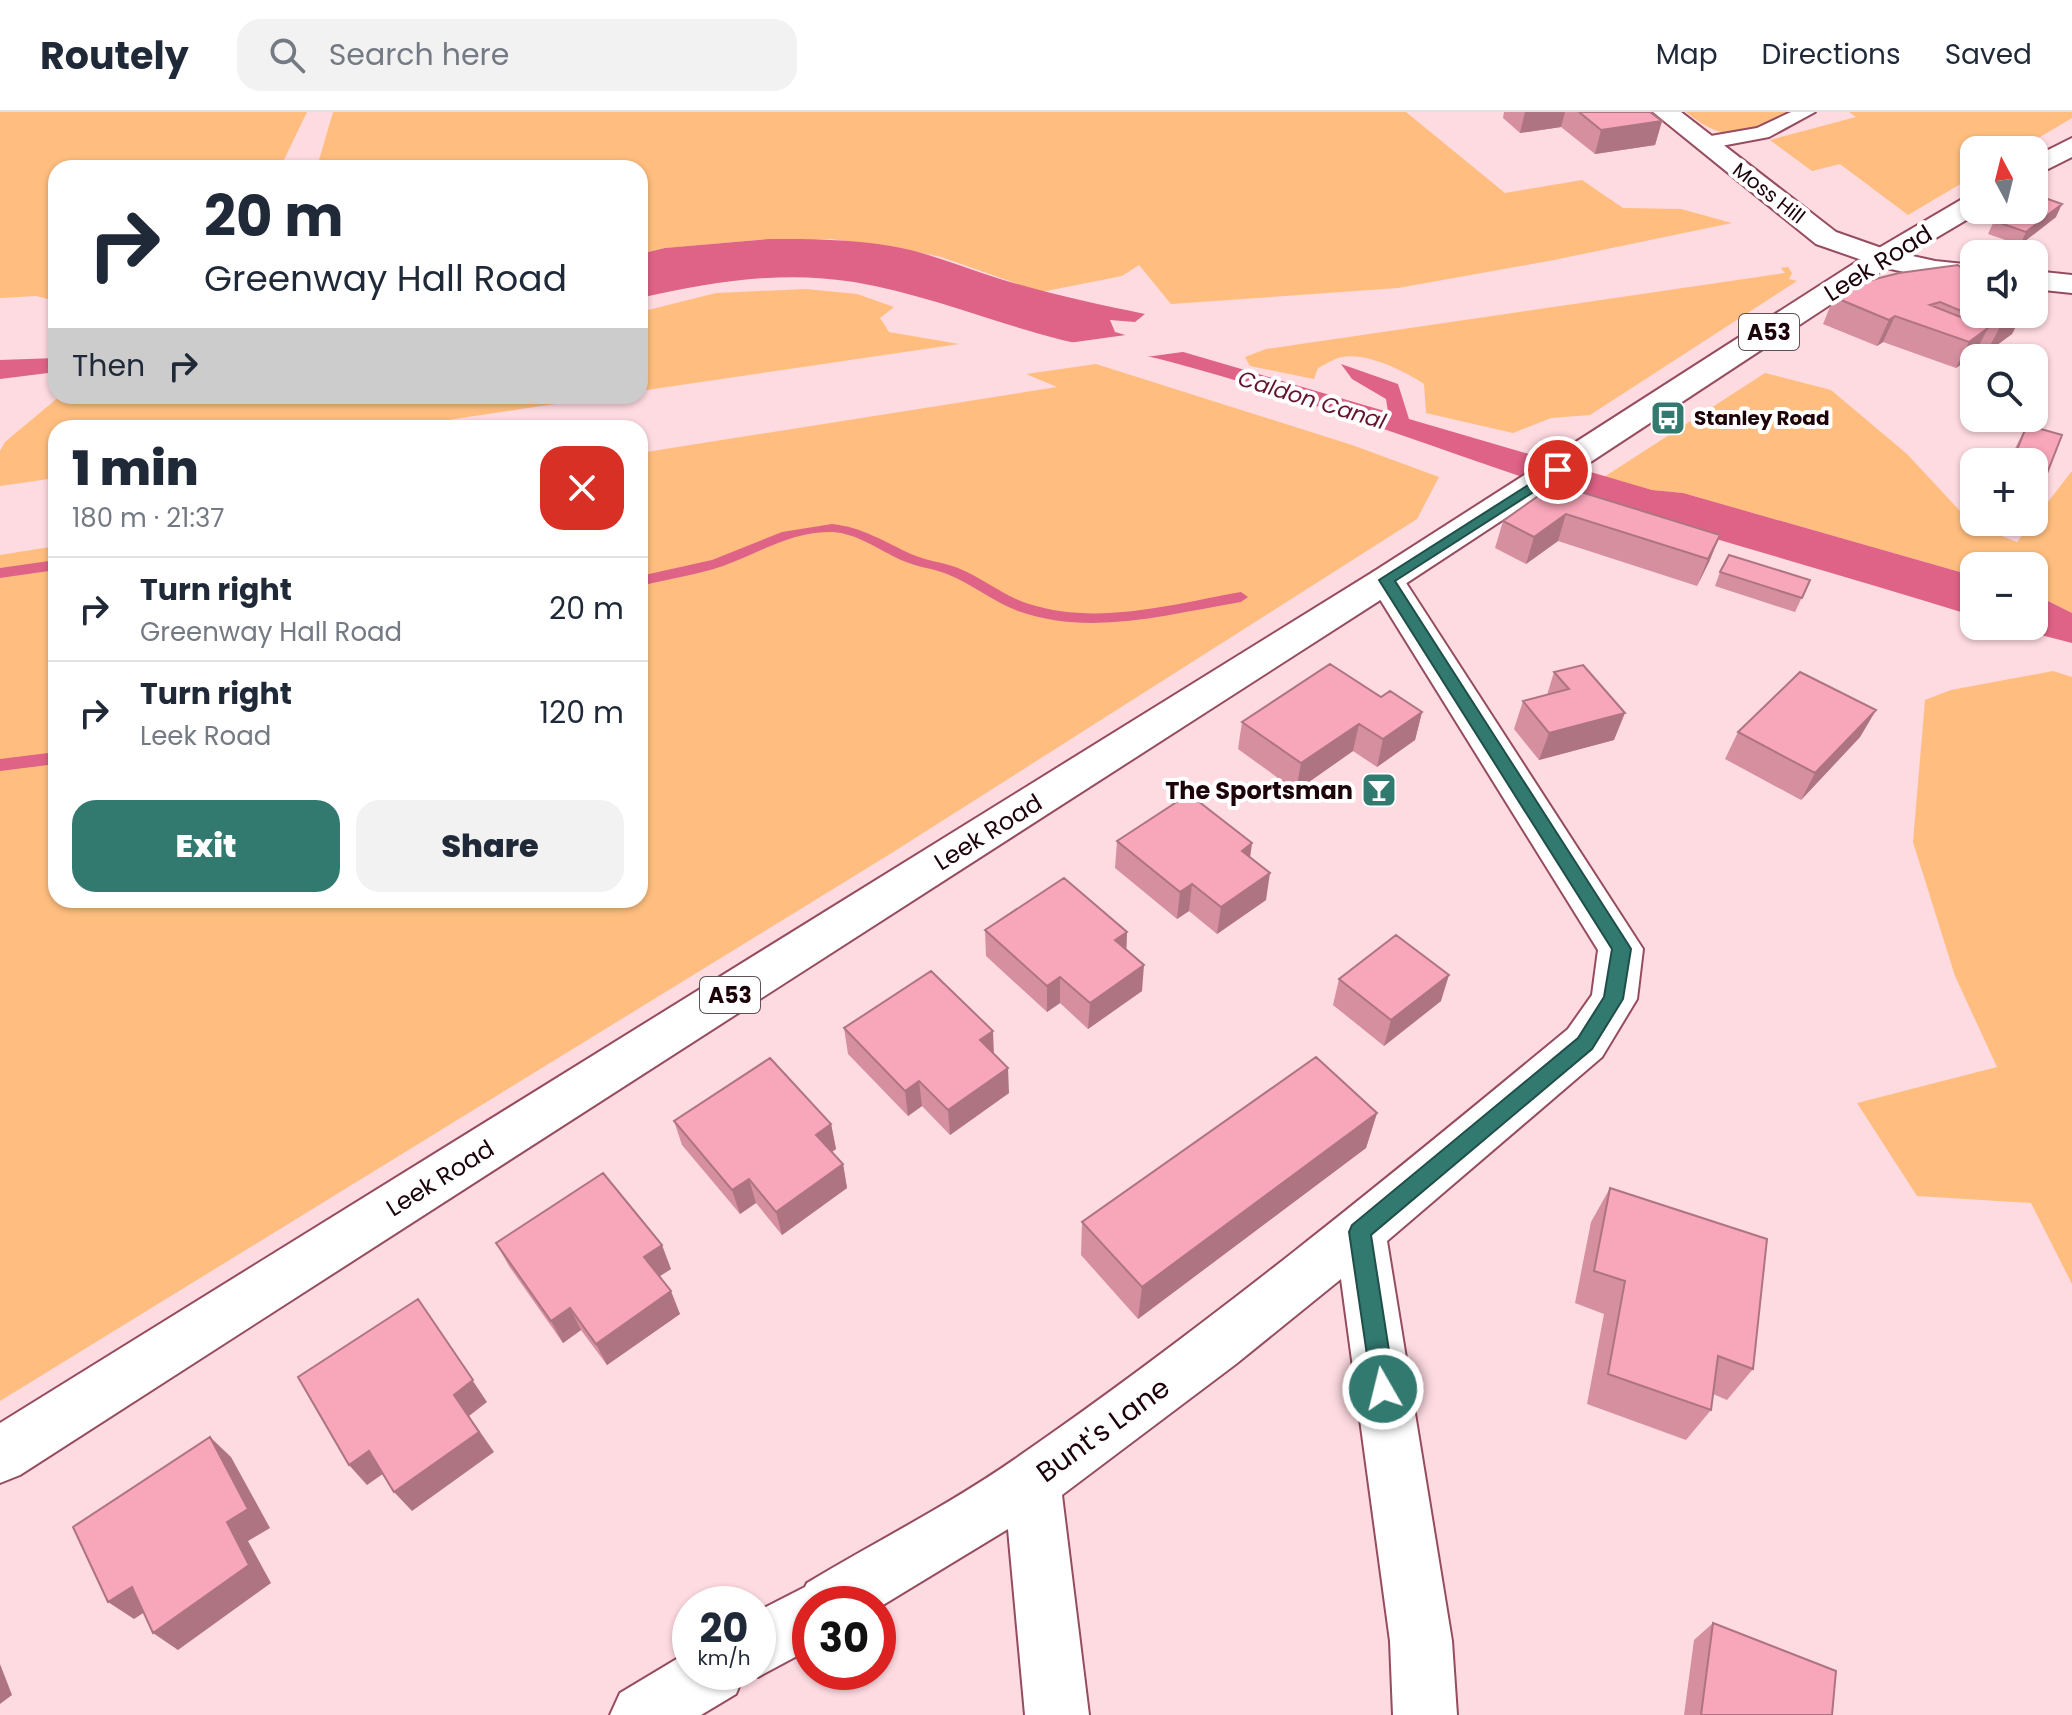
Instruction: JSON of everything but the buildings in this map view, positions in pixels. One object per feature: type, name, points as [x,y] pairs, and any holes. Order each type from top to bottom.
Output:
[{"type":"main road","name":"Moss Hill","points":[[1665,112],[1826,238],[1882,258]]},
{"type":"main road","points":[[2048,160],[2072,146]]},
{"type":"main road","name":"Leek Road","points":[[0,1455],[1459,534],[1882,258],[1960,212]]},
{"type":"main road","points":[[1882,258],[1960,273]]},
{"type":"main road","points":[[2048,281],[2072,284]]},
{"type":"main road","name":"Bunt's Lane","points":[[858,1586],[1032,1482],[1217,1346],[1360,1232],[1585,1043],[1614,999],[1621,949],[1386,580]]},
{"type":"main road","points":[[1360,1232],[1421,1641],[1425,1715]]},
{"type":"main road","points":[[1032,1482],[1057,1715]]},
{"type":"main road","points":[[642,1715],[684,1690]]},
{"type":"lane","points":[[1705,143],[1762,133],[1806,112]]},
{"type":"shaded area","points":[[0,112],[307,112],[284,160],[48,160],[48,299],[36,296],[0,298]]},
{"type":"shaded area","points":[[333,112],[1406,112],[1505,193],[1582,180],[1623,208],[1681,209],[1732,223],[1398,288],[1171,304],[1139,265],[1122,276],[1041,292],[941,257],[891,246],[830,239],[769,239],[648,252],[648,160],[319,160]]},
{"type":"shaded area","points":[[1686,112],[1793,112],[1787,118],[1746,132],[1724,133]]},
{"type":"shaded area","points":[[1849,112],[2072,112],[2072,118],[2042,136],[1960,136],[1960,184],[1908,215],[1840,164],[1812,171],[1770,140],[1856,117]]},
{"type":"shaded area","points":[[1788,267],[1792,273],[1789,279],[1797,281],[1590,415],[1551,418],[1513,433],[1426,413],[1424,384],[1374,360],[1343,357],[1318,368],[1314,379],[1250,366],[1245,357],[1266,349],[1785,273],[1781,268]]},
{"type":"shaded area","points":[[806,289],[857,294],[894,307],[880,318],[889,332],[959,344],[648,390],[648,310],[716,293]]},
{"type":"shaded area","points":[[1096,364],[1352,445],[1439,477],[1417,519],[890,854],[0,1401],[0,555],[48,547],[48,908],[648,908],[648,452],[1057,387],[1026,374]]},
{"type":"shaded area","points":[[1765,373],[1831,390],[1907,454],[1960,511],[1960,536],[2001,536],[2017,542],[2022,536],[2048,536],[2048,502],[2072,471],[2072,613],[2048,601],[2048,552],[1960,552],[1960,572],[1683,493],[1652,490],[1604,477]]},
{"type":"shaded area","points":[[50,404],[555,404],[447,420],[48,420],[48,479],[0,486],[0,451],[5,442]]},
{"type":"shaded area","points":[[2053,671],[2072,677],[2072,1284],[2031,1203],[1917,1196],[1857,1103],[1997,1067],[1955,976],[1913,842],[1925,700],[1951,690]]},
{"type":"water","name":"Caldon Canal","points":[[769,239],[846,241],[905,249],[1034,289],[1145,314],[1135,322],[1110,320],[1115,332],[1388,412],[1386,399],[1352,379],[1341,364],[1398,384],[1409,419],[1652,490],[1683,493],[1960,572],[1960,612],[1612,507],[1220,376],[1157,359],[1062,340],[880,287],[827,279],[773,278],[720,283],[648,296],[648,252]]},
{"type":"water","points":[[48,358],[48,373],[0,379],[0,360]]},
{"type":"water","points":[[2048,601],[2072,613],[2072,643],[2048,637]]},
{"type":"pier","points":[[1133,334],[1190,351],[1131,359],[1061,344]]},
{"type":"waterway","points":[[648,579],[717,563],[802,531],[832,528],[863,535],[910,559],[956,572],[992,594],[1024,608],[1055,615],[1116,617],[1241,597]]},
{"type":"waterway","points":[[0,573],[48,566]]},
{"type":"waterway","points":[[0,765],[48,759]]},
{"type":"place","name":"Stanley Road","points":[[1668,418]]},
{"type":"place","name":"The Sportsman","points":[[1379,790]]},
{"type":"route","points":[[1383,1389],[1360,1232],[1585,1043],[1614,999],[1621,949],[1386,580],[1558,470]]}]
